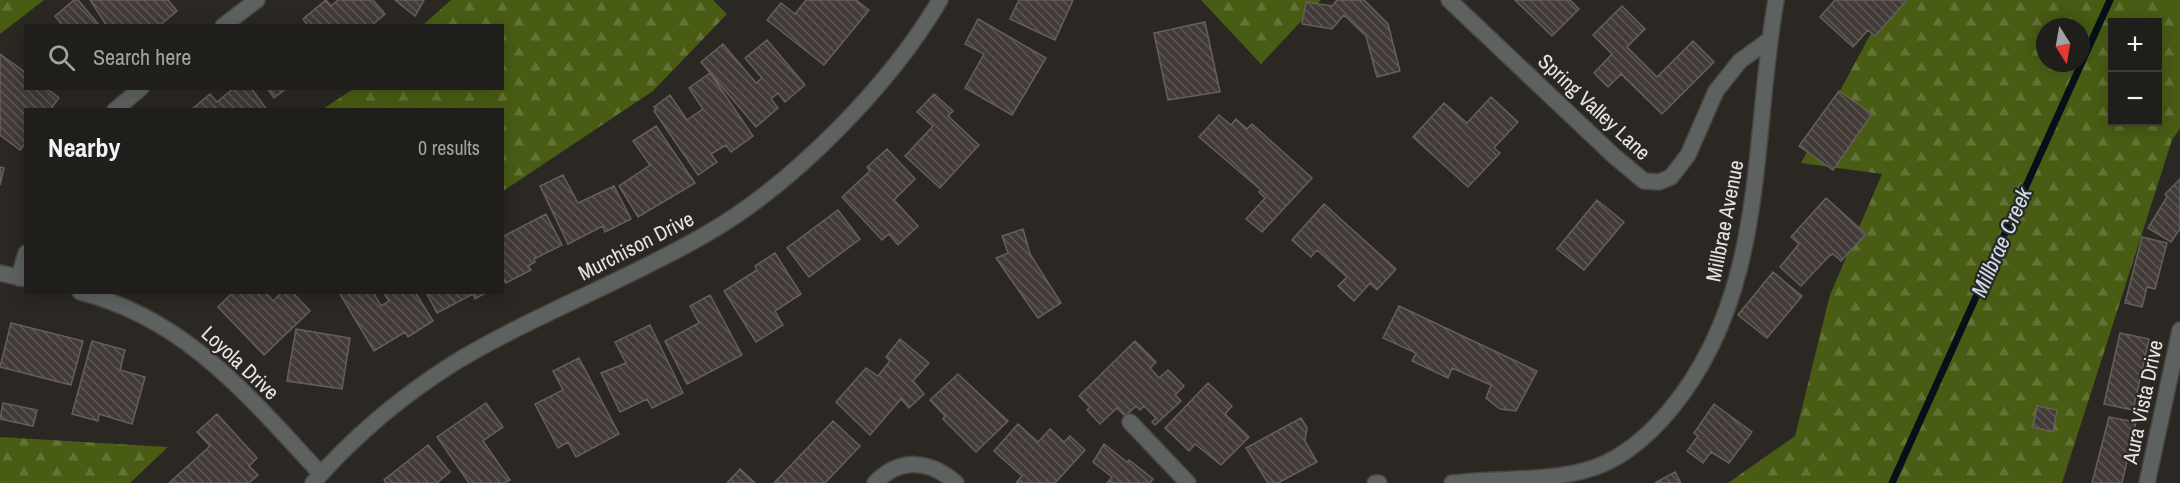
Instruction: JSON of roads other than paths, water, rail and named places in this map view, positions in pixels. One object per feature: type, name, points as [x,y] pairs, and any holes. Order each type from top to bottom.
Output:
[{"type":"street","points":[[226,24],[257,0]]},
{"type":"street","name":"Murchison Drive","points":[[317,478],[362,433],[407,395],[454,363],[711,232],[761,196],[811,155],[855,111],[896,62],[940,0]]},
{"type":"street","name":"Spring Valley Lane","points":[[1449,0],[1614,156],[1644,181],[1659,182],[1671,177],[1693,146],[1716,91],[1740,61],[1769,40]]},
{"type":"street","name":"Millbrae Avenue","points":[[1452,483],[1564,476],[1597,466],[1632,448],[1661,421],[1688,388],[1712,350],[1729,306],[1743,259],[1759,161],[1769,40],[1776,0]]},
{"type":"street","points":[[117,108],[139,90]]},
{"type":"street","points":[[0,273],[22,278]]},
{"type":"street","name":"Loyola Drive","points":[[86,294],[131,308],[170,330],[206,355],[239,386],[317,478]]},
{"type":"street","name":"Aura Vista Drive","points":[[2148,483],[2180,330]]},
{"type":"street","points":[[1130,422],[1188,483]]},
{"type":"street","points":[[875,483],[885,473],[900,465],[920,464],[940,470],[956,483]]},
{"type":"waterway","name":"Millbrae Creek","points":[[1892,483],[2110,0]]}]
